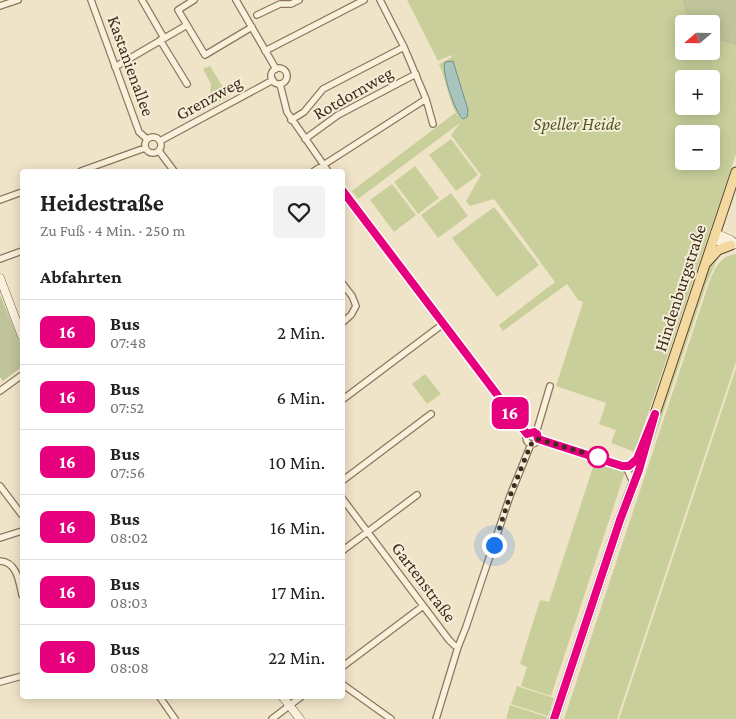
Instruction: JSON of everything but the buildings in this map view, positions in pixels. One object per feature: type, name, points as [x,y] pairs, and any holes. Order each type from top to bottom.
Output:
[{"type":"main road","name":"Hindenburgstraße","points":[[554,719],[620,520],[638,474],[655,414],[736,172]]},
{"type":"main road","points":[[705,264],[718,250],[734,244]]},
{"type":"main road","name":"Hindenburgstraße","points":[[620,520],[637,459],[655,414]]},
{"type":"street","points":[[0,6],[18,0]]},
{"type":"street","name":"Kastanienallee","points":[[91,0],[139,132],[147,140]]},
{"type":"street","points":[[142,0],[187,84]]},
{"type":"street","points":[[194,0],[178,10],[205,55],[252,27]]},
{"type":"street","points":[[236,0],[276,69]]},
{"type":"street","points":[[257,15],[280,4],[299,0]]},
{"type":"street","points":[[265,51],[364,0]]},
{"type":"street","name":"Rotdornweg","points":[[380,0],[416,74],[433,124]]},
{"type":"street","points":[[115,67],[188,25]]},
{"type":"street","name":"Rotdornweg","points":[[292,120],[304,112],[322,89],[404,47]]},
{"type":"street","points":[[276,69],[273,73],[273,80],[280,84]]},
{"type":"street","points":[[276,69],[283,69],[287,75],[285,82],[280,84]]},
{"type":"street","name":"Rotdornweg","points":[[305,139],[338,115],[416,74]]},
{"type":"street","name":"Grenzweg","points":[[160,141],[273,80]]},
{"type":"street","points":[[280,84],[287,112],[327,169]]},
{"type":"street","points":[[317,169],[426,99]]},
{"type":"street","name":"Kastanienallee","points":[[147,140],[154,137],[160,141]]},
{"type":"street","name":"Kastanienallee","points":[[145,148],[147,140]]},
{"type":"street","points":[[159,151],[160,141]]},
{"type":"street","points":[[87,169],[145,148],[151,154],[159,151]]},
{"type":"street","points":[[159,151],[172,169]]},
{"type":"street","points":[[0,200],[20,193]]},
{"type":"street","points":[[345,194],[527,434],[526,440],[531,444]]},
{"type":"street","points":[[714,237],[734,244]]},
{"type":"street","points":[[0,259],[20,252]]},
{"type":"street","points":[[0,278],[20,331]]},
{"type":"street","points":[[345,287],[352,296],[356,306],[345,320]]},
{"type":"street","points":[[345,398],[443,324]]},
{"type":"street","points":[[0,391],[20,376]]},
{"type":"street","points":[[436,719],[458,646],[510,496],[531,444],[534,443],[537,436],[550,386]]},
{"type":"street","points":[[345,479],[431,414]]},
{"type":"street","points":[[527,434],[530,432],[622,466],[627,469],[631,478]]},
{"type":"street","points":[[622,466],[629,466],[637,459]]},
{"type":"street","points":[[0,486],[20,512]]},
{"type":"street","points":[[345,549],[417,495]]},
{"type":"street","name":"Gartenstraße","points":[[345,502],[449,640],[458,646]]},
{"type":"street","points":[[0,538],[20,533]]},
{"type":"street","points":[[0,561],[7,562],[14,567],[20,587]]},
{"type":"street","points":[[345,665],[423,606]]},
{"type":"street","points":[[0,682],[20,677]]},
{"type":"street","points":[[345,686],[391,719]]},
{"type":"street","points":[[161,699],[175,719]]},
{"type":"street","points":[[284,699],[300,719]]},
{"type":"street","points":[[272,719],[298,699]]},
{"type":"green space","name":"Speller Heide","points":[[407,0],[682,0],[686,15],[675,15],[675,60],[720,60],[720,41],[736,46],[736,154],[635,452],[611,443],[616,430],[599,424],[606,403],[556,386],[583,302],[578,300],[567,284],[503,331],[499,325],[555,282],[494,199],[470,206],[466,201],[481,175],[451,135],[460,123],[358,199],[352,191],[455,113],[458,117],[452,105],[439,64],[452,57],[451,55],[438,61]]},
{"type":"green space","points":[[682,0],[736,0],[736,46],[720,41],[720,15],[686,15]]},
{"type":"green space","points":[[210,66],[229,97],[209,106],[211,84],[203,69]]},
{"type":"green space","points":[[451,139],[478,175],[456,191],[429,155]]},
{"type":"green space","points":[[415,166],[439,198],[418,214],[394,182]]},
{"type":"green space","points":[[392,184],[416,215],[394,232],[370,200]]},
{"type":"green space","points":[[451,193],[468,216],[438,238],[421,215]]},
{"type":"green space","points":[[494,207],[539,265],[497,297],[452,238]]},
{"type":"green space","points":[[736,254],[736,362],[617,719],[564,719],[710,280],[722,260]]},
{"type":"green space","points":[[719,255],[706,285],[647,461],[644,460],[706,274]]},
{"type":"green space","points":[[0,295],[20,342],[20,368],[3,381],[0,377]]},
{"type":"green space","points":[[736,368],[736,719],[619,719]]},
{"type":"green space","points":[[425,374],[441,394],[427,404],[412,384]]},
{"type":"green space","points":[[595,461],[625,472],[551,696],[521,686],[527,667],[520,664],[540,600],[549,602]]},
{"type":"green space","points":[[517,686],[554,698],[548,716],[511,704]]},
{"type":"green space","points":[[510,705],[547,717],[547,719],[506,719]]},
{"type":"water","points":[[453,61],[468,110],[467,117],[463,119],[456,109],[445,74],[445,62]]},
{"type":"bus line","name":"16","points":[[345,194],[527,434],[534,432],[537,434],[538,439],[622,466],[629,466],[637,459],[655,414],[639,470],[620,520],[554,719]]},
{"type":"route","points":[[494,545],[510,496],[531,444],[538,439],[598,457]]}]
